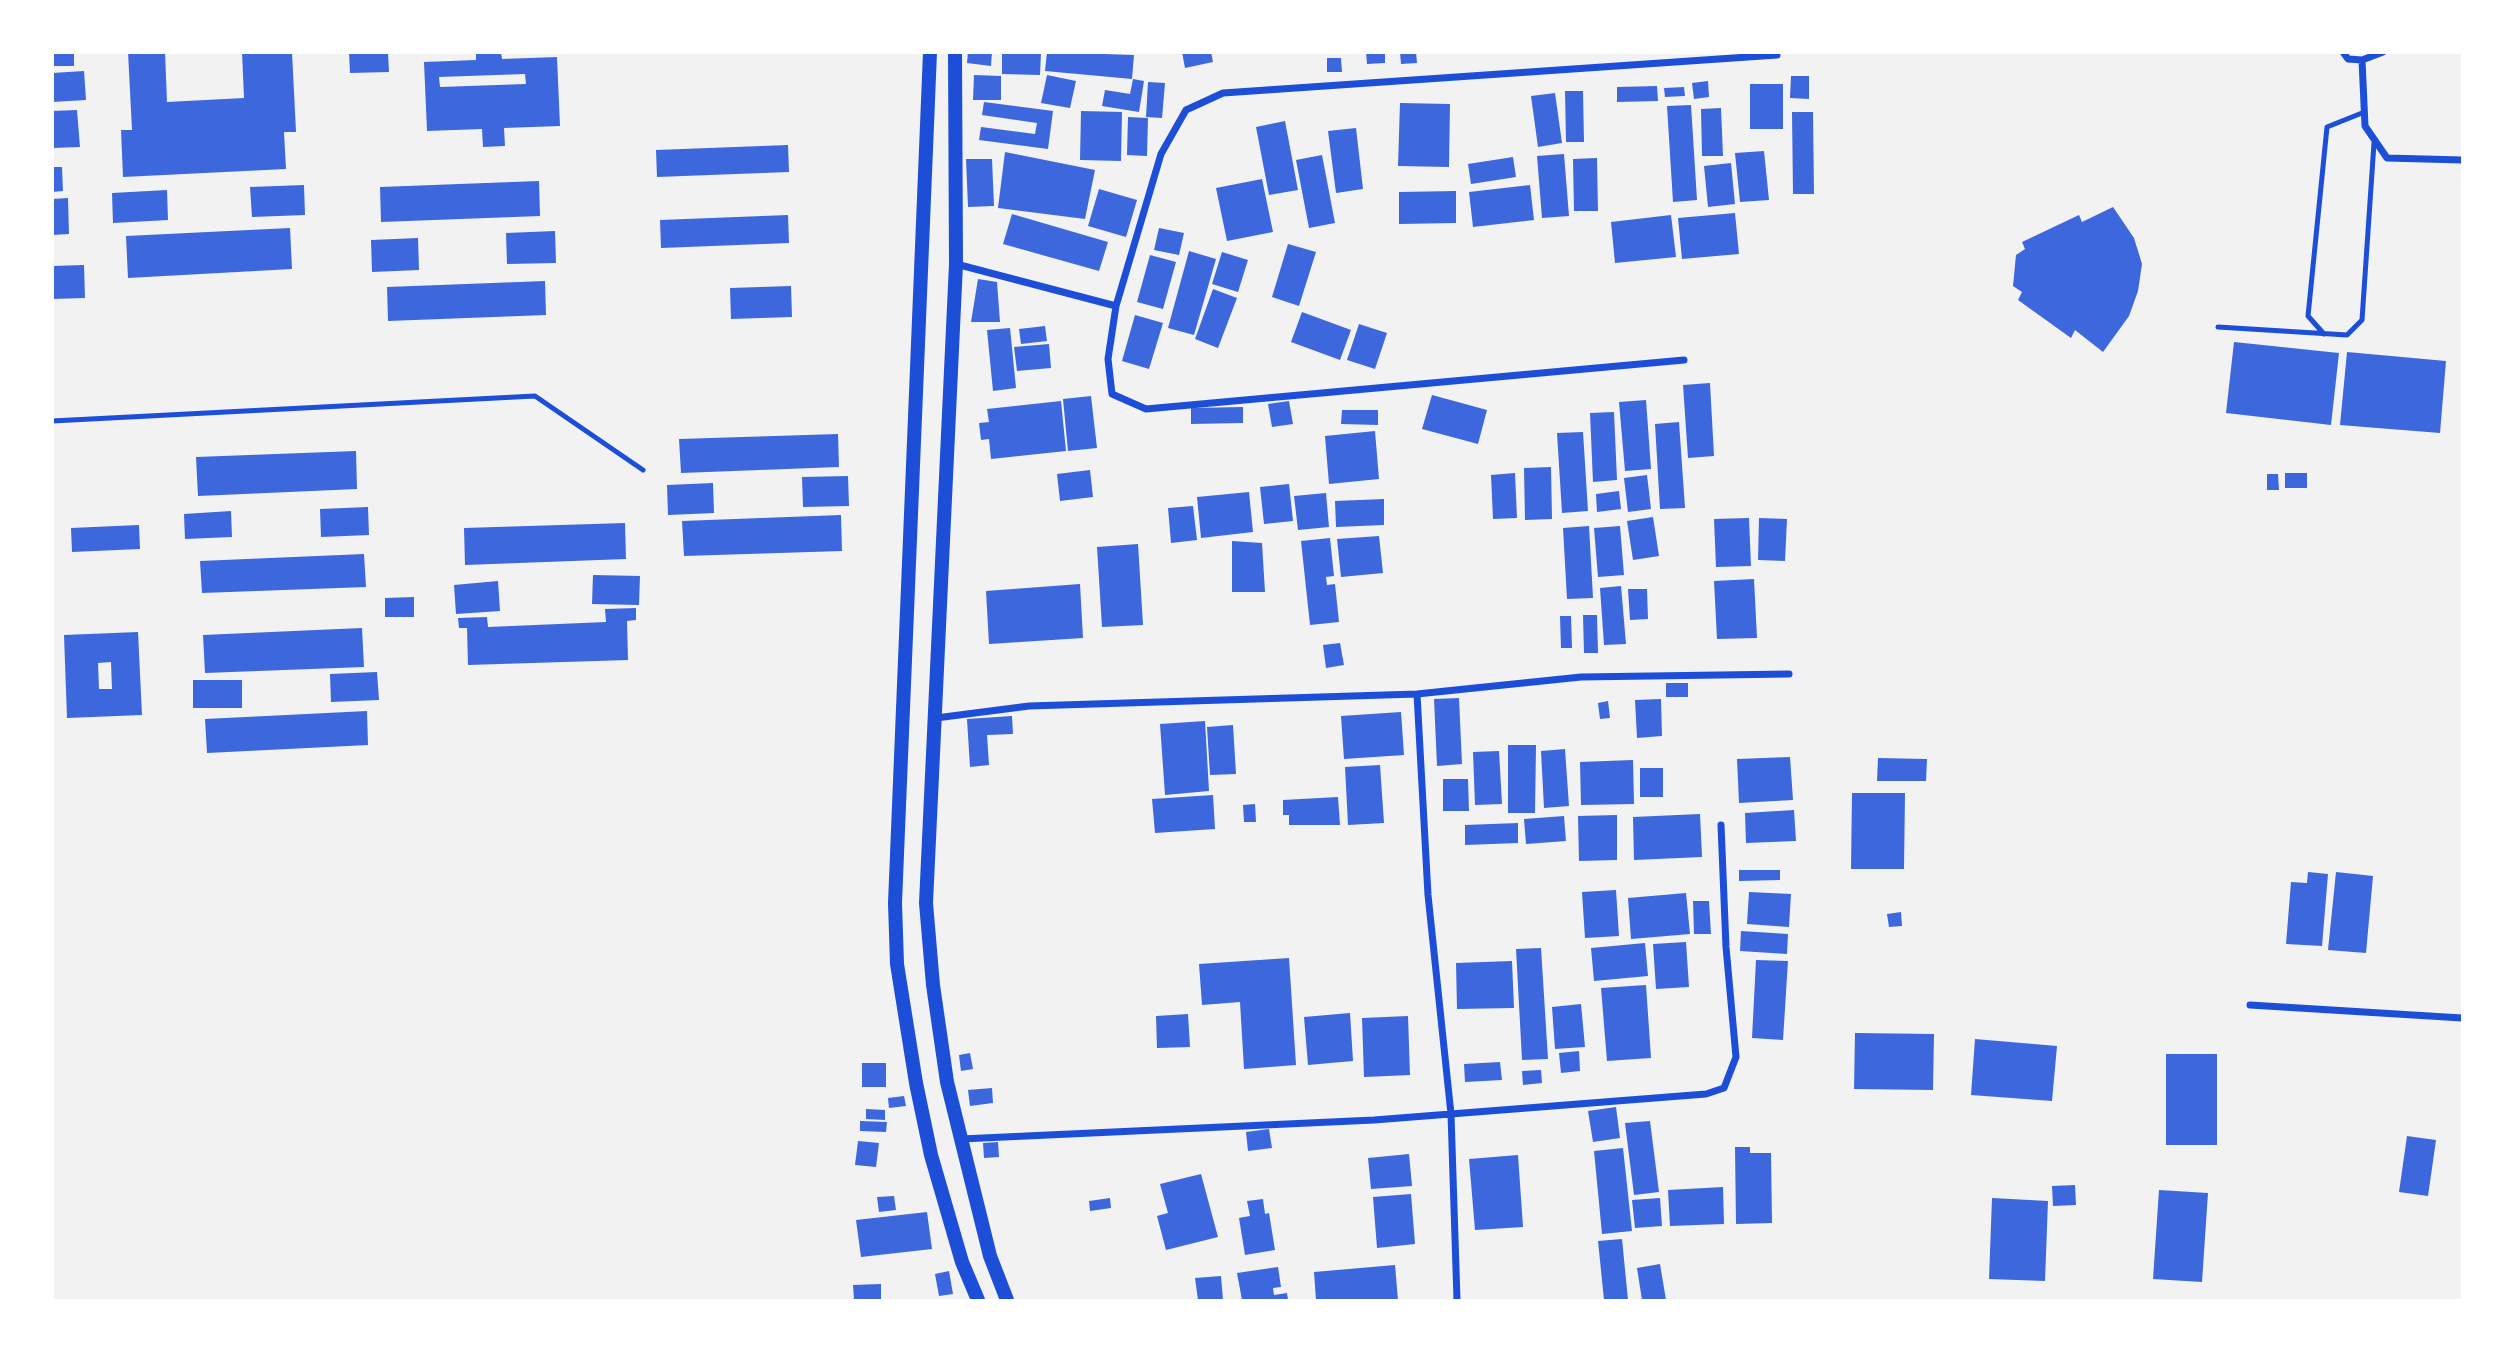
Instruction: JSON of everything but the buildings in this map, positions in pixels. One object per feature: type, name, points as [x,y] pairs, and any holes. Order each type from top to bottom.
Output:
[{"type":"main road","points":[[930,52],[895,903],[897,964],[915,1083],[935,1168],[962,1262],[978,1300]]},
{"type":"main road","points":[[955,52],[956,264],[943,487],[936,719],[926,903],[941,1041],[960,1139],[990,1256],[1007,1300]]},
{"type":"street","points":[[2343,52],[2348,59],[2362,60],[2383,52]]},
{"type":"street","points":[[1684,360],[1146,409],[1112,394],[1108,359],[1115,306],[1161,154],[1186,110],[1223,93],[1777,55]]},
{"type":"street","points":[[2362,60],[2362,113],[2374,143],[2387,158],[2462,160]]},
{"type":"street","points":[[956,264],[1115,306]]},
{"type":"street","points":[[936,719],[1029,706],[1417,694],[1581,677],[1789,674]]},
{"type":"street","points":[[1417,694],[1428,895],[1451,1114],[1457,1300]]},
{"type":"street","points":[[960,1139],[1374,1121],[1706,1094],[1724,1088],[1736,1057],[1726,947],[1721,825]]},
{"type":"street","points":[[2250,1005],[2462,1018]]},
{"type":"lane","points":[[2325,335],[2308,316],[2327,127],[2362,113]]},
{"type":"lane","points":[[2218,327],[2347,335],[2362,320],[2374,143]]},
{"type":"lane","points":[[52,421],[535,397],[643,470]]}]
